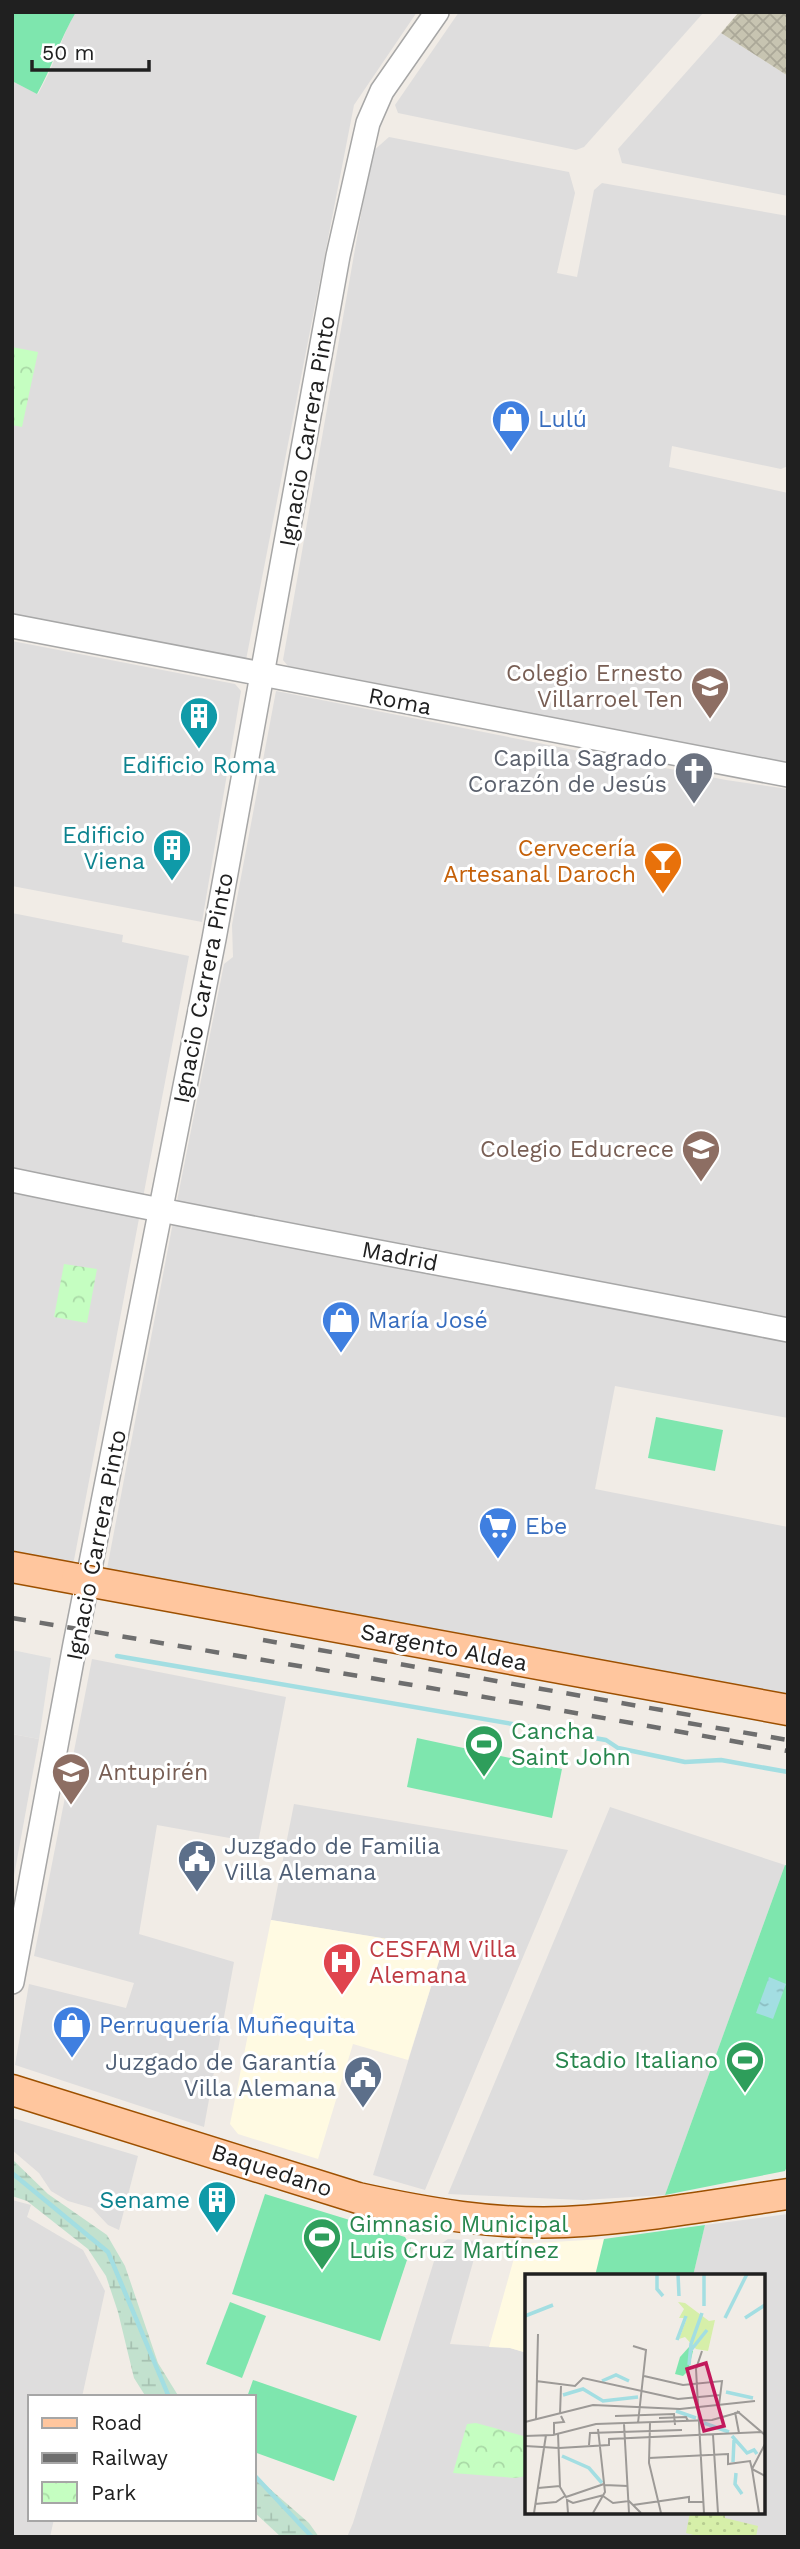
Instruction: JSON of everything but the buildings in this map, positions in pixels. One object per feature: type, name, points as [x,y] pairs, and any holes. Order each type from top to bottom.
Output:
[{"type":"main road","name":"Sargento Aldea","points":[[12,1567],[788,1710]]},
{"type":"main road","name":"Baquedano","points":[[12,2090],[359,2198],[466,2217],[566,2222],[640,2216],[788,2194]]},
{"type":"street","name":"Ignacio Carrera Pinto","points":[[12,1982],[214,939],[338,256],[368,122],[382,91],[437,12]]},
{"type":"street","name":"Roma","points":[[12,626],[788,775]]},
{"type":"street","name":"Madrid","points":[[12,1180],[788,1330]]},
{"type":"shaded area","points":[[76,12],[417,12],[354,105],[246,660],[12,614],[12,81],[38,94]]},
{"type":"shaded area","points":[[459,12],[704,12],[584,147],[576,150],[398,113],[395,105]]},
{"type":"shaded area","points":[[739,12],[788,12],[788,76],[721,33]]},
{"type":"shaded area","points":[[721,33],[788,76],[788,196],[622,163],[618,149]]},
{"type":"shaded area","points":[[389,137],[569,172],[575,193],[557,273],[577,277],[594,190],[602,183],[788,216],[788,466],[781,469],[672,446],[669,467],[788,493],[788,763],[288,666],[283,660],[372,152]]},
{"type":"shaded area","points":[[12,641],[235,684],[241,691],[202,922],[12,886]]},
{"type":"shaded area","points":[[276,691],[726,780],[788,789],[788,1418],[615,1386],[595,1489],[788,1527],[788,1699],[106,1574],[224,964],[233,957],[232,925]]},
{"type":"shaded area","points":[[12,913],[123,935],[122,942],[189,956],[74,1560],[71,1563],[12,1553]]},
{"type":"shaded area","points":[[12,1650],[51,1658],[39,1739],[12,1734]]},
{"type":"shaded area","points":[[92,1659],[286,1697],[258,1843],[157,1825],[139,1934],[234,1962],[204,2127],[15,2065],[29,1984],[126,2008],[134,1983],[34,1956]]},
{"type":"shaded area","points":[[12,1734],[39,1739],[12,1887]]},
{"type":"shaded area","points":[[294,1804],[568,1850],[425,2190],[373,2175],[443,1948],[271,1920]]},
{"type":"shaded area","points":[[610,1807],[785,1865],[665,2195],[583,2200],[448,2194]]},
{"type":"shaded area","name":"CESFAM Villa Alemana","points":[[271,1920],[443,1948],[408,2060],[353,2044],[318,2159],[238,2134],[230,2124]]},
{"type":"shaded area","points":[[12,2118],[138,2156],[119,2230],[108,2225],[92,2208],[68,2201],[51,2191],[39,2173],[12,2150]]},
{"type":"shaded area","points":[[12,2200],[31,2205],[27,2217],[83,2250],[105,2291],[82,2395],[28,2395],[28,2521],[54,2521],[50,2537],[12,2537]]},
{"type":"shaded area","points":[[788,2214],[788,2537],[347,2537],[439,2245],[448,2239],[479,2241],[450,2344],[510,2348],[525,2352],[525,2514],[765,2514],[765,2274],[693,2274],[705,2225]]},
{"type":"shaded area","points":[[604,2239],[595,2274],[525,2274],[525,2352],[510,2348],[489,2347],[518,2244]]},
{"type":"green space","points":[[12,12],[76,12],[37,94],[12,81]]},
{"type":"green space","points":[[12,347],[38,352],[22,427],[12,425]]},
{"type":"green space","points":[[64,1264],[97,1269],[87,1323],[54,1317]]},
{"type":"green space","points":[[656,1417],[723,1430],[715,1471],[648,1458]]},
{"type":"green space","name":"Cancha Saint John","points":[[417,1738],[562,1769],[552,1818],[407,1787]]},
{"type":"green space","name":"Stadio Italiano","points":[[785,1865],[788,1866],[788,2164],[785,2171],[665,2195]]},
{"type":"green space","points":[[12,2159],[48,2194],[107,2235],[125,2266],[158,2363],[178,2395],[145,2395],[134,2378],[106,2276],[88,2249],[27,2201],[12,2196]]},
{"type":"green space","name":"Gimnasio Municipal Luis Cruz Martínez","points":[[265,2194],[405,2237],[411,2248],[380,2341],[232,2294]]},
{"type":"green space","points":[[705,2225],[693,2274],[595,2274],[604,2239]]},
{"type":"green space","points":[[230,2302],[266,2316],[242,2378],[206,2364]]},
{"type":"green space","points":[[253,2380],[357,2416],[334,2481],[256,2453],[256,2395],[248,2395]]},
{"type":"green space","points":[[476,2423],[525,2436],[525,2476],[515,2478],[453,2473],[467,2424]]},
{"type":"green space","points":[[256,2477],[309,2523],[319,2537],[281,2537],[256,2514]]},
{"type":"green space","points":[[690,2514],[725,2514],[725,2518],[758,2526],[756,2537],[701,2537],[686,2533]]},
{"type":"water","points":[[769,1977],[786,1984],[773,2019],[756,2013]]},
{"type":"waterway","points":[[117,1656],[606,1740],[618,1748],[685,1762],[721,1760],[788,1772]]},
{"type":"waterway","points":[[12,2173],[108,2252],[168,2395]]},
{"type":"waterway","points":[[256,2477],[312,2537]]},
{"type":"railway","points":[[12,1618],[788,1751]]},
{"type":"railway","points":[[263,1640],[701,1717]]},
{"type":"railway","points":[[688,1723],[788,1740]]},
{"type":"place","name":"Lulú","points":[[511,453]]},
{"type":"place","name":"Colegio Ernesto Villarroel Ten","points":[[710,720]]},
{"type":"place","name":"Edificio Roma","points":[[199,750]]},
{"type":"place","name":"Capilla Sagrado Corazón de Jesús","points":[[694,805]]},
{"type":"place","name":"Edificio Viena","points":[[172,882]]},
{"type":"place","name":"Cervecería Artesanal Daroch","points":[[663,895]]},
{"type":"place","name":"Colegio Educrece","points":[[701,1183]]},
{"type":"place","name":"María José","points":[[341,1354]]},
{"type":"place","name":"Ebe","points":[[498,1560]]},
{"type":"place","name":"Cancha Saint John","points":[[484,1778]]},
{"type":"place","name":"Antupirén","points":[[71,1806]]},
{"type":"place","name":"Juzgado de Familia Villa Alemana","points":[[197,1893]]},
{"type":"place","name":"CESFAM Villa Alemana","points":[[342,1996]]},
{"type":"place","name":"Perruquería Muñequita","points":[[72,2059]]},
{"type":"place","name":"Stadio Italiano","points":[[745,2094]]},
{"type":"place","name":"Juzgado de Garantía Villa Alemana","points":[[363,2109]]},
{"type":"place","name":"Sename","points":[[217,2234]]},
{"type":"place","name":"Gimnasio Municipal Luis Cruz Martínez","points":[[322,2271]]}]
